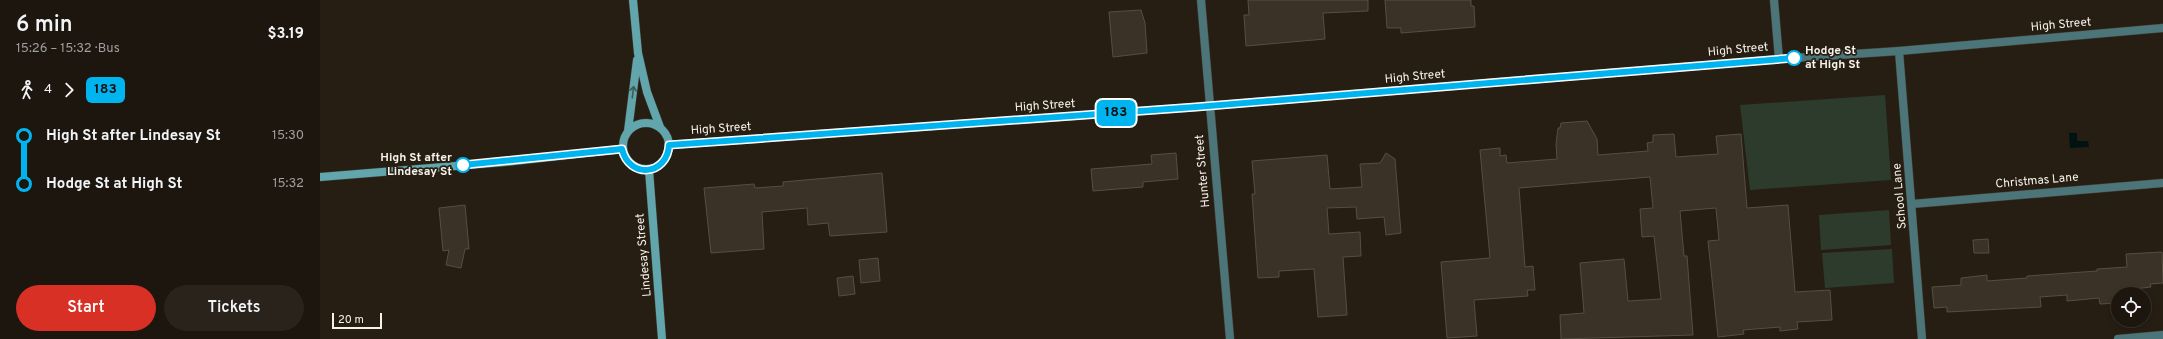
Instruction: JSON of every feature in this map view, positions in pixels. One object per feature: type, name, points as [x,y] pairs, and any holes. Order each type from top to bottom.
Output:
[{"type":"main road","points":[[633,0],[638,53],[647,92],[660,128],[667,137],[669,145],[664,161],[655,168],[649,170],[633,167],[626,159],[622,149],[623,139],[628,131],[638,124],[643,123],[649,123],[660,128]]},
{"type":"main road","points":[[628,131],[638,53]]},
{"type":"main road","points":[[320,177],[505,162],[622,149]]},
{"type":"main road","name":"Lindesay Street","points":[[649,170],[662,339]]},
{"type":"street","name":"Hunter Street","points":[[1201,0],[1230,339]]},
{"type":"street","points":[[1774,0],[1779,59]]},
{"type":"street","name":"High Street","points":[[669,145],[1209,106],[1779,59],[1899,51],[2163,28]]},
{"type":"street","name":"School Lane","points":[[1899,51],[1922,339]]},
{"type":"street","name":"Christmas Lane","points":[[1912,204],[2163,183]]},
{"type":"street","points":[[2118,339],[2163,335]]},
{"type":"green space","points":[[1885,95],[1891,180],[1750,190],[1740,105]]},
{"type":"green space","points":[[1889,210],[1891,245],[1821,250],[1819,215]]},
{"type":"green space","points":[[1892,249],[1894,283],[1825,288],[1822,253]]},
{"type":"shaded area","points":[[2069,133],[2077,133],[2077,141],[2088,141],[2089,147],[2070,148]]},
{"type":"building","points":[[1248,0],[1368,0],[1368,11],[1323,13],[1325,39],[1246,46],[1244,15],[1249,15]]},
{"type":"building","points":[[1385,0],[1471,0],[1471,6],[1474,6],[1475,27],[1401,33],[1401,28],[1387,28]]},
{"type":"building","points":[[1141,10],[1145,23],[1147,53],[1113,57],[1109,12]]},
{"type":"building","points":[[1587,121],[1597,139],[1598,155],[1648,151],[1647,143],[1653,142],[1653,135],[1674,134],[1676,157],[1718,154],[1716,136],[1741,134],[1747,208],[1788,205],[1795,292],[1830,290],[1832,320],[1797,322],[1798,329],[1780,331],[1780,327],[1743,330],[1744,334],[1718,337],[1708,241],[1719,240],[1716,208],[1680,211],[1684,256],[1687,256],[1693,335],[1561,339],[1560,315],[1584,313],[1580,263],[1624,259],[1628,301],[1661,299],[1654,236],[1642,237],[1640,209],[1653,208],[1650,177],[1519,188],[1525,267],[1533,266],[1535,290],[1527,290],[1528,296],[1474,300],[1477,336],[1447,338],[1441,262],[1490,258],[1480,150],[1500,148],[1500,156],[1506,155],[1507,163],[1557,159],[1556,144],[1558,128],[1560,128],[1561,123]]},
{"type":"building","points":[[1176,153],[1178,179],[1143,182],[1143,187],[1093,191],[1091,169],[1152,164],[1151,155]]},
{"type":"building","points":[[1386,153],[1395,159],[1401,233],[1386,235],[1384,217],[1357,219],[1356,207],[1327,208],[1329,234],[1360,232],[1361,256],[1343,257],[1347,315],[1318,317],[1314,269],[1279,271],[1279,277],[1258,278],[1252,194],[1255,194],[1252,161],[1327,155],[1330,189],[1362,187],[1360,164],[1380,163]]},
{"type":"building","points":[[882,173],[887,232],[830,236],[828,223],[808,225],[807,208],[762,212],[764,249],[711,253],[704,188],[754,184],[755,188],[783,186],[783,182]]},
{"type":"building","points":[[465,205],[469,249],[465,249],[461,268],[446,265],[449,250],[443,251],[439,208]]},
{"type":"building","points":[[1988,239],[1989,253],[1974,253],[1973,240]]},
{"type":"building","points":[[2162,252],[2163,283],[2150,284],[2151,287],[2111,287],[2111,303],[2100,304],[2099,298],[2067,301],[2067,295],[2040,297],[2041,307],[1947,312],[1947,307],[1934,308],[1932,287],[1961,285],[1961,278],[1987,275],[1987,281],[2127,267],[2126,254]]},
{"type":"building","points":[[878,258],[880,281],[861,283],[859,260]]},
{"type":"building","points":[[853,276],[855,294],[839,296],[837,278]]},
{"type":"bus line","name":"183","points":[[463,165],[586,154],[622,149],[626,159],[633,167],[649,170],[655,168],[664,161],[669,151],[669,145],[1196,107],[1794,58]]},
{"type":"place","name":"Hodge St at High St","points":[[1794,58]]},
{"type":"place","name":"High St after Lindesay St","points":[[463,165]]}]
